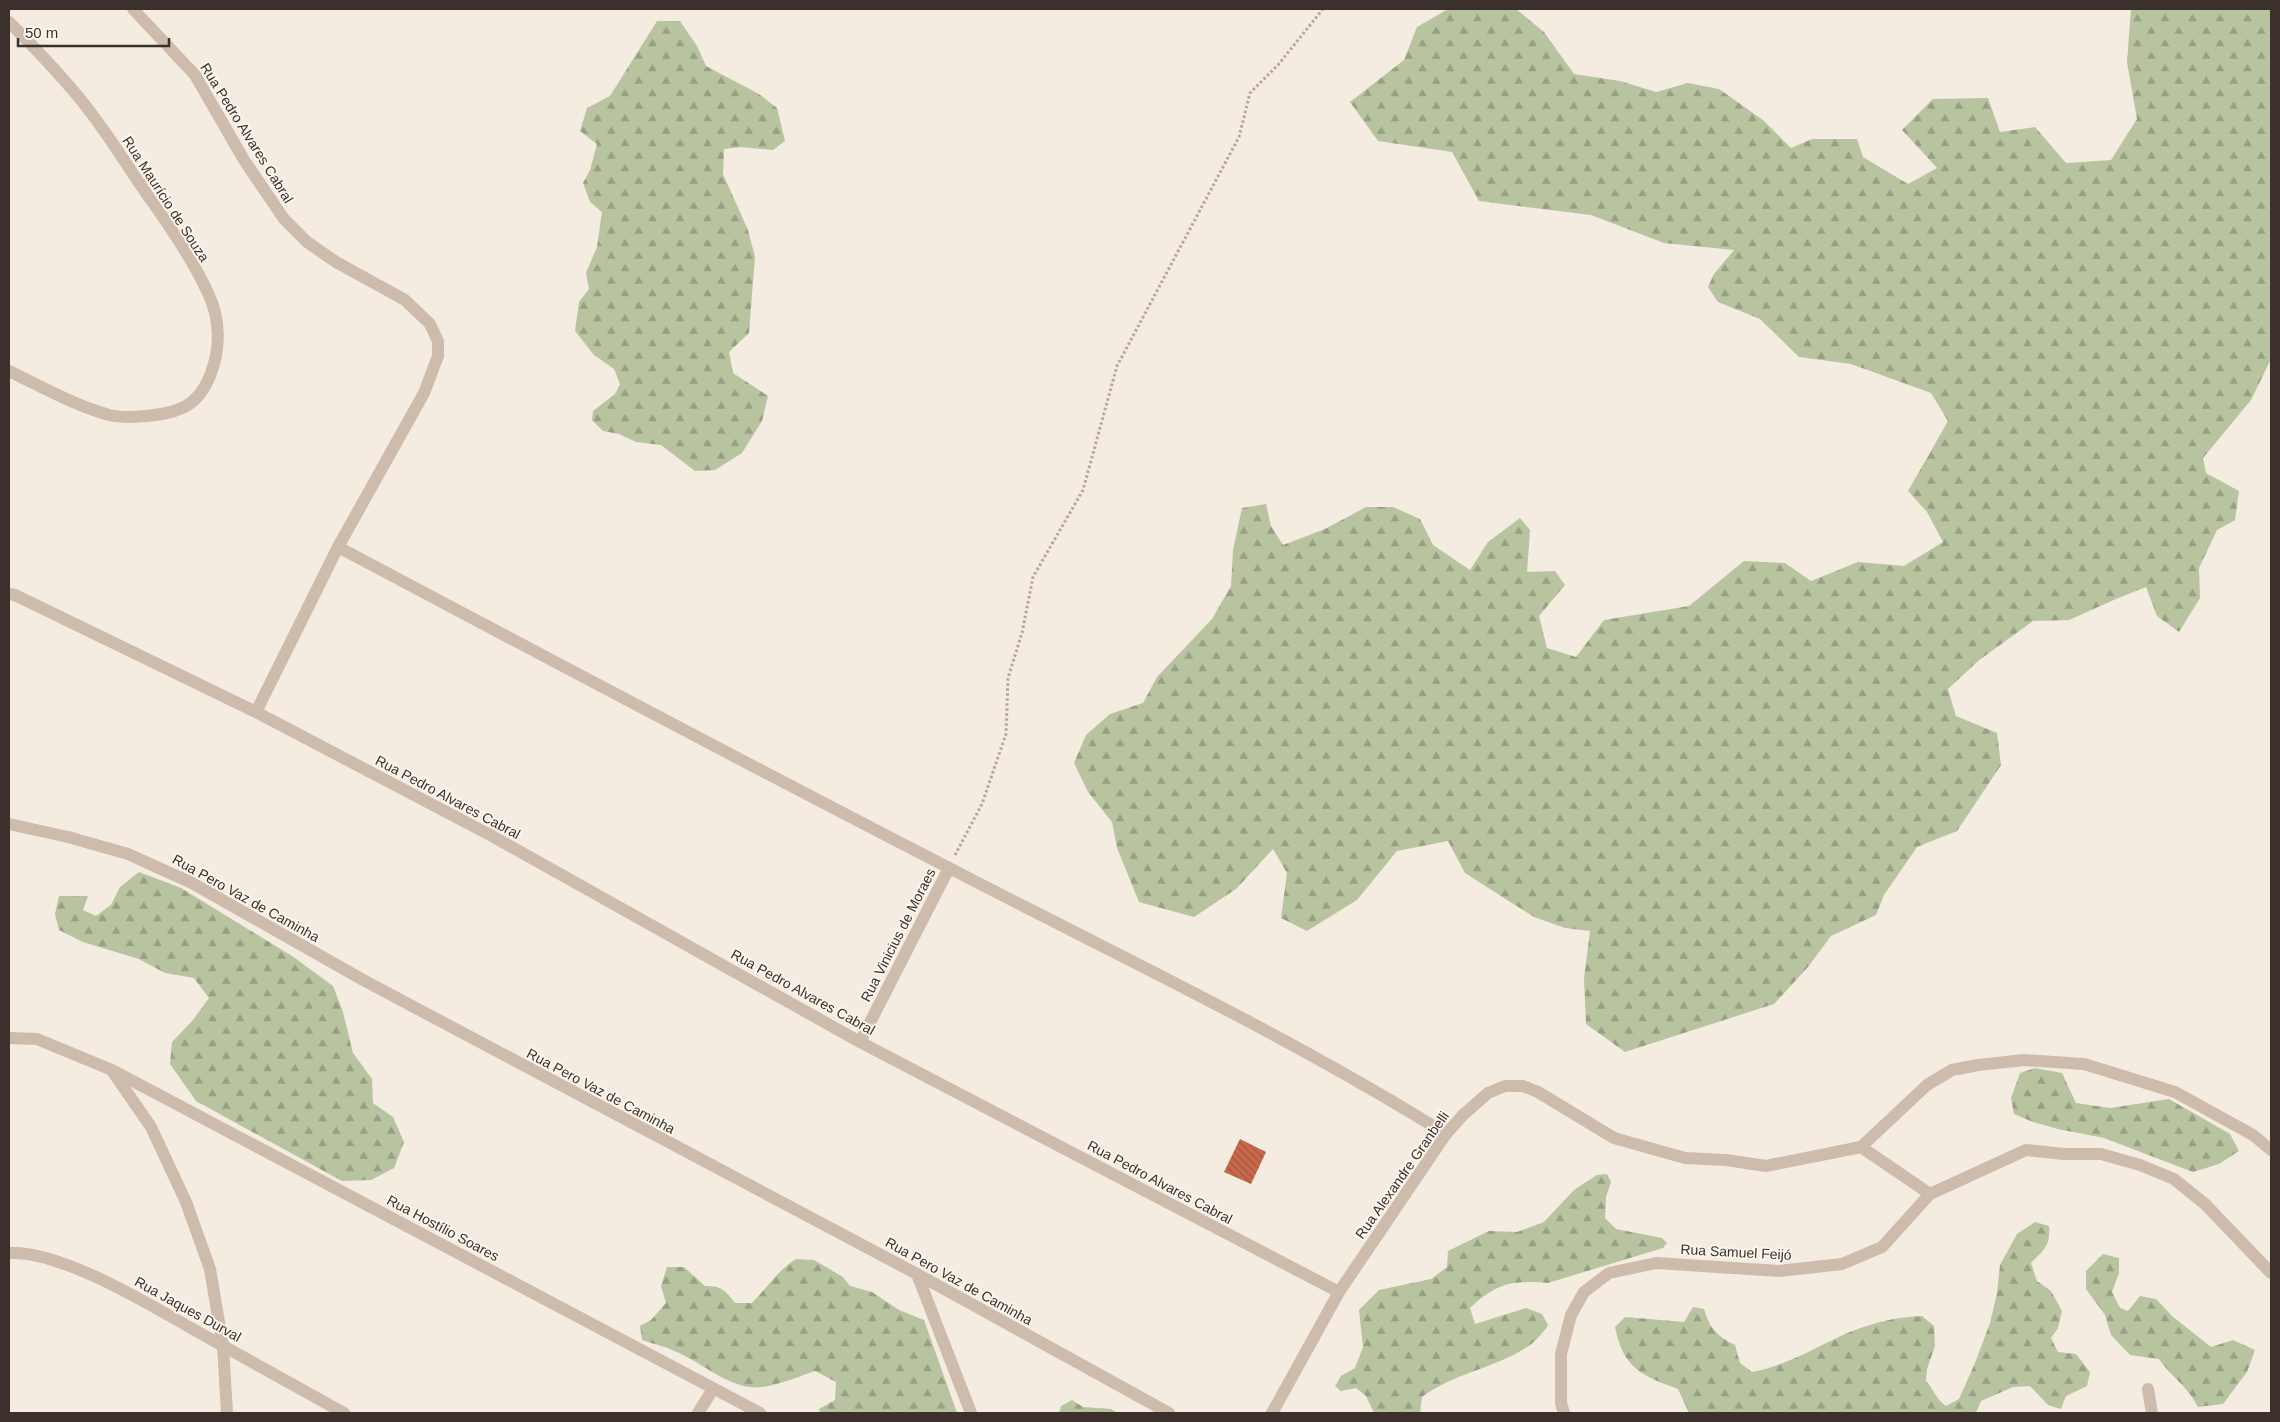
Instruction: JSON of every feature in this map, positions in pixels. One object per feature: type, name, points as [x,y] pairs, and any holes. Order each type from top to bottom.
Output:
[{"type":"street","name":"Rua Pedro Alvares Cabral","points":[[133,9],[195,75],[244,160],[284,219],[307,242],[336,262],[412,306],[430,324],[438,341],[438,356],[424,393],[338,547],[256,712]]},
{"type":"street","name":"Rua Maurício de Souza","points":[[9,22],[77,95],[146,192],[177,238],[209,293],[219,326],[216,360],[208,381],[199,396],[186,407],[172,414],[139,417],[111,415],[70,401],[9,371]]},
{"type":"street","points":[[338,547],[948,868],[1243,1020],[1390,1099],[1446,1134]]},
{"type":"street","name":"Rua Pedro Alvares Cabral","points":[[9,594],[256,712],[492,836],[860,1042],[1339,1292]]},
{"type":"street","name":"Rua Pero Vaz de Caminha","points":[[9,824],[68,837],[128,854],[192,883],[364,981],[917,1274],[1169,1413]]},
{"type":"street","name":"Rua Vinicius de Moraes","points":[[860,1042],[948,868]]},
{"type":"street","name":"Rua Hostílio Soares","points":[[9,1038],[37,1039],[112,1070],[760,1413]]},
{"type":"street","points":[[1930,1194],[1861,1147],[1928,1085],[1952,1070],[1978,1065],[2024,1060],[2084,1064],[2175,1092],[2253,1135],[2271,1150]]},
{"type":"street","points":[[112,1070],[151,1127],[186,1202],[210,1269],[223,1346],[227,1413]]},
{"type":"street","name":"Rua Alexandre Granbelli","points":[[1272,1413],[1339,1292],[1446,1134],[1463,1115],[1488,1093],[1504,1086],[1524,1086],[1538,1092],[1614,1138],[1685,1158],[1726,1160],[1766,1166],[1861,1147]]},
{"type":"street","name":"Rua Samuel Feijó","points":[[1564,1413],[1561,1403],[1561,1354],[1572,1315],[1584,1292],[1610,1273],[1656,1263],[1779,1271],[1842,1264],[1882,1247],[1930,1194],[2026,1150],[2064,1154],[2101,1154],[2140,1165],[2174,1179],[2205,1204],[2271,1273]]},
{"type":"street","name":"Rua Jaques Durval","points":[[9,1253],[16,1252],[56,1261],[117,1287],[344,1413]]},
{"type":"street","points":[[917,1274],[971,1413]]},
{"type":"street","points":[[698,1413],[713,1389]]},
{"type":"street","points":[[2148,1389],[2152,1413]]},
{"type":"path","points":[[948,868],[982,804],[1006,734],[1008,678],[1022,633],[1032,577],[1083,490],[1117,366],[1238,137],[1250,93],[1278,65],[1323,9]]},
{"type":"green space","points":[[1448,9],[1516,9],[1544,32],[1574,74],[1620,81],[1656,92],[1688,83],[1719,89],[1763,120],[1791,148],[1812,139],[1857,139],[1863,157],[1908,184],[1937,168],[1902,130],[1933,99],[1988,98],[2000,132],[2035,127],[2066,163],[2111,160],[2137,119],[2127,62],[2131,9],[2271,9],[2271,359],[2251,400],[2203,458],[2206,473],[2239,491],[2235,520],[2217,530],[2199,568],[2200,598],[2179,632],[2157,616],[2146,587],[2069,620],[2033,621],[1978,661],[1948,689],[1956,716],[1997,733],[2001,765],[1957,831],[1917,847],[1884,895],[1876,915],[1831,936],[1808,967],[1774,1004],[1625,1052],[1586,1024],[1584,978],[1590,931],[1565,928],[1534,917],[1465,873],[1448,841],[1397,851],[1357,900],[1307,931],[1281,918],[1287,873],[1273,849],[1236,889],[1194,917],[1139,902],[1117,848],[1112,822],[1088,792],[1074,763],[1086,735],[1110,714],[1143,703],[1157,677],[1212,619],[1231,586],[1233,550],[1242,508],[1266,504],[1271,526],[1283,545],[1325,529],[1366,507],[1393,507],[1420,519],[1433,545],[1470,570],[1488,542],[1520,518],[1530,530],[1527,572],[1555,571],[1565,585],[1539,616],[1547,648],[1576,657],[1604,620],[1689,606],[1744,561],[1785,563],[1811,581],[1858,562],[1904,566],[1943,542],[1927,512],[1908,491],[1948,421],[1931,393],[1851,364],[1799,357],[1760,319],[1718,302],[1708,287],[1714,274],[1734,250],[1664,243],[1591,215],[1479,201],[1452,152],[1378,141],[1350,102],[1404,60],[1417,27]]},
{"type":"green space","points":[[657,21],[680,21],[697,46],[706,66],[759,94],[777,108],[785,141],[773,150],[741,147],[724,149],[723,174],[748,230],[755,257],[749,333],[729,352],[733,373],[768,396],[762,421],[742,453],[715,470],[695,471],[661,445],[636,442],[619,434],[603,431],[592,420],[593,411],[615,394],[620,384],[614,369],[594,355],[575,331],[579,302],[589,289],[586,273],[597,247],[602,212],[590,202],[583,183],[590,170],[597,144],[580,131],[587,108],[610,96]]},
{"type":"green space","points":[[139,872],[181,888],[292,956],[333,986],[343,1012],[353,1053],[372,1079],[373,1103],[393,1117],[404,1142],[394,1168],[371,1180],[342,1181],[196,1101],[170,1064],[172,1042],[193,1020],[209,998],[194,978],[165,973],[139,959],[83,942],[59,930],[55,914],[59,896],[88,896],[83,910],[96,916],[111,905],[120,887]]},
{"type":"green space","points":[[2035,1068],[2062,1073],[2076,1103],[2110,1108],[2169,1099],[2230,1134],[2239,1151],[2219,1164],[2193,1172],[2104,1138],[2033,1122],[2014,1114],[2011,1098],[2020,1073]]},
{"type":"green space","points":[[1607,1174],[1611,1182],[1606,1197],[1605,1218],[1616,1229],[1662,1238],[1667,1243],[1663,1248],[1548,1283],[1515,1283],[1497,1288],[1489,1293],[1470,1308],[1475,1324],[1526,1308],[1542,1314],[1548,1325],[1535,1341],[1517,1353],[1447,1382],[1422,1397],[1420,1413],[1374,1413],[1366,1396],[1356,1388],[1341,1391],[1335,1386],[1341,1376],[1355,1368],[1363,1347],[1359,1310],[1379,1290],[1431,1279],[1447,1267],[1448,1251],[1489,1231],[1517,1232],[1544,1222],[1574,1190],[1597,1175]]},
{"type":"green space","points":[[2035,1222],[2049,1226],[2049,1238],[2045,1247],[2031,1263],[2037,1281],[2051,1291],[2062,1311],[2058,1328],[2051,1338],[2058,1352],[2076,1354],[2090,1372],[2087,1386],[2066,1396],[2061,1409],[2048,1405],[2030,1386],[2013,1387],[1981,1401],[1976,1413],[1689,1413],[1678,1389],[1654,1380],[1629,1361],[1623,1352],[1615,1327],[1625,1317],[1684,1322],[1693,1307],[1704,1309],[1715,1331],[1735,1345],[1740,1363],[1752,1372],[1776,1366],[1862,1328],[1891,1320],[1922,1316],[1934,1326],[1935,1346],[1927,1369],[1926,1381],[1946,1406],[1959,1399],[1975,1363],[1990,1323],[1997,1293],[2000,1265],[2017,1234]]},
{"type":"green space","points":[[2103,1254],[2119,1258],[2119,1273],[2112,1292],[2120,1308],[2128,1311],[2140,1296],[2156,1299],[2172,1316],[2211,1347],[2233,1340],[2255,1350],[2247,1372],[2223,1404],[2198,1407],[2194,1399],[2159,1359],[2130,1355],[2111,1335],[2105,1315],[2086,1289],[2086,1271]]},
{"type":"green space","points":[[796,1259],[814,1260],[843,1277],[850,1286],[872,1292],[899,1310],[924,1320],[957,1413],[820,1413],[819,1409],[835,1400],[836,1382],[815,1371],[776,1384],[752,1387],[730,1381],[679,1353],[642,1340],[640,1326],[651,1320],[666,1303],[661,1286],[667,1267],[684,1267],[705,1286],[723,1290],[735,1303],[752,1303],[778,1274]]},
{"type":"green space","points":[[1072,1400],[1083,1407],[1111,1409],[1118,1413],[1059,1413],[1061,1406]]},
{"type":"building","points":[[1240,1139],[1266,1152],[1251,1184],[1224,1172]]}]
